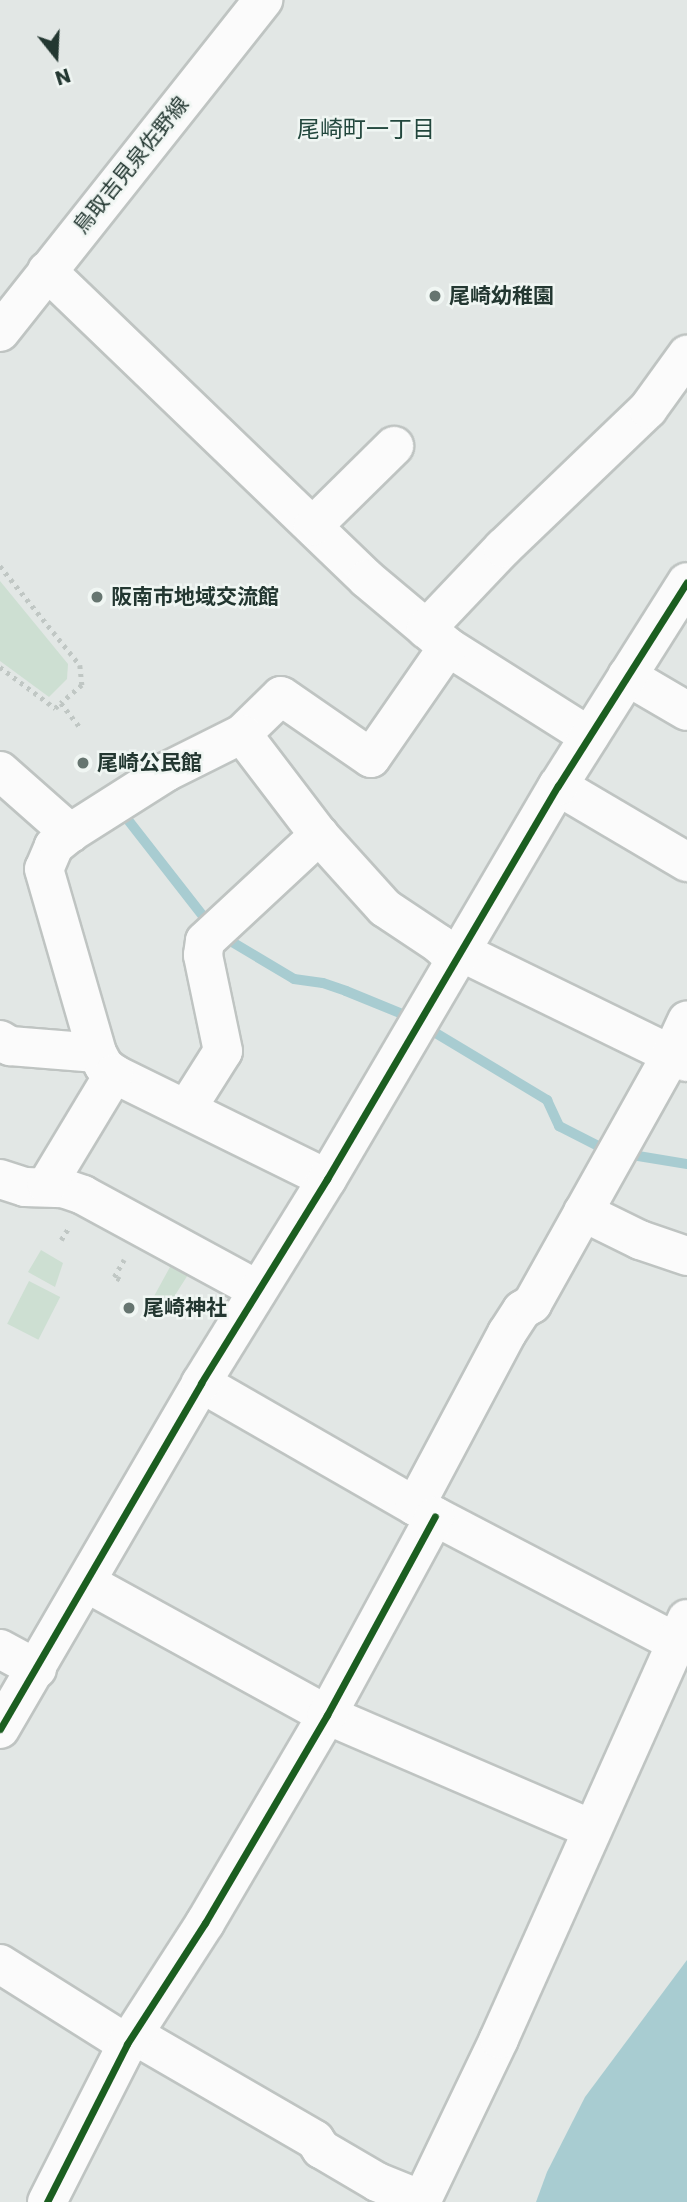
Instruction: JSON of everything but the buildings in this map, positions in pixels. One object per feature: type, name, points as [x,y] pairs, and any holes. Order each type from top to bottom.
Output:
[{"type":"street","name":"鳥取吉見泉佐野線","points":[[0,332],[263,0]]},
{"type":"street","points":[[47,271],[367,579],[437,638],[589,736]]},
{"type":"street","points":[[47,1185],[106,1063],[44,869],[54,846],[166,772],[242,734],[281,696],[371,758],[437,638],[503,548],[648,409],[687,355]]},
{"type":"street","points":[[313,526],[394,446]]},
{"type":"street","points":[[0,1729],[37,1670],[201,1383],[327,1179],[558,786],[687,582]]},
{"type":"street","points":[[627,676],[687,711]]},
{"type":"street","points":[[242,734],[319,835],[385,908],[458,956],[679,1059]]},
{"type":"street","points":[[0,771],[70,833]]},
{"type":"street","points":[[558,786],[687,862]]},
{"type":"street","points":[[187,1108],[223,1051],[203,955],[205,941],[319,835]]},
{"type":"street","points":[[47,2202],[127,2045],[205,1923],[327,1715],[507,1334],[522,1310],[532,1304],[583,1212],[679,1059],[687,1021]]},
{"type":"street","points":[[0,1040],[10,1046],[106,1063],[187,1108],[327,1179]]},
{"type":"street","points":[[0,1179],[25,1186],[47,1185],[63,1188],[104,1205],[258,1290]]},
{"type":"street","points":[[583,1212],[640,1240],[687,1256]]},
{"type":"street","points":[[127,2045],[141,2039],[315,2140],[321,2149],[377,2182],[421,2201],[493,2051],[682,1631],[425,1511],[201,1383]]},
{"type":"street","points":[[87,1583],[327,1715],[592,1829]]},
{"type":"street","points":[[0,1649],[37,1670]]},
{"type":"street","points":[[0,1964],[127,2045]]},
{"type":"path","points":[[0,566],[80,665],[82,685],[55,708],[0,667]]},
{"type":"path","points":[[61,703],[80,727]]},
{"type":"path","points":[[61,1240],[67,1230]]},
{"type":"path","points":[[120,1280],[114,1277],[124,1260]]},
{"type":"green space","points":[[0,581],[68,664],[67,679],[49,697],[0,661]]},
{"type":"green space","points":[[105,1228],[191,1270],[165,1311],[147,1309],[170,1267]]},
{"type":"green space","points":[[41,1250],[63,1263],[55,1287],[28,1272]]},
{"type":"green space","points":[[29,1281],[60,1297],[38,1340],[7,1324]]},
{"type":"water","points":[[687,1960],[687,2202],[536,2202],[547,2172],[585,2097]]},
{"type":"waterway","points":[[121,811],[211,926]]},
{"type":"waterway","points":[[222,936],[294,979],[323,983],[412,1018]]},
{"type":"waterway","points":[[424,1026],[547,1100],[559,1126],[608,1151]]},
{"type":"waterway","points":[[626,1154],[687,1164]]},
{"type":"cycle path","points":[[0,1729],[201,1383],[327,1179],[558,786],[687,582]]},
{"type":"cycle path","points":[[47,2202],[127,2044],[205,1923],[327,1715],[435,1516]]},
{"type":"place","name":"尾崎幼稚園","points":[[435,296]]},
{"type":"place","name":"阪南市地域交流館","points":[[97,597]]},
{"type":"place","name":"尾崎公民館","points":[[83,763]]},
{"type":"place","name":"尾崎神社","points":[[129,1308]]},
{"type":"district","name":"尾崎町一丁目","points":[[366,129]]}]
